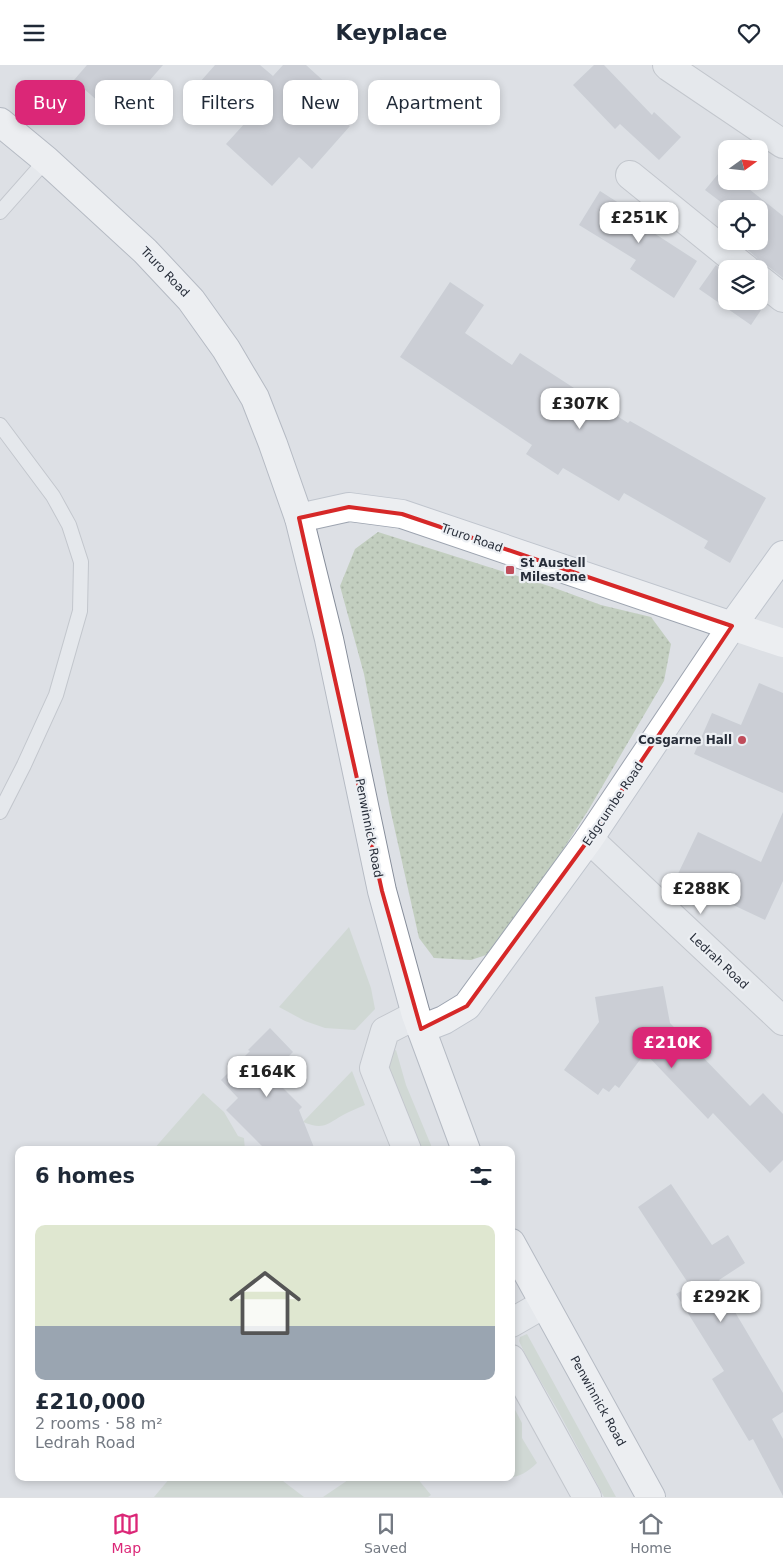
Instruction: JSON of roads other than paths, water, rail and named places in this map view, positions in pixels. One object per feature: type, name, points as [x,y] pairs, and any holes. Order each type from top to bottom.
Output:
[{"type":"main road","name":"Truro Road","points":[[0,122],[46,160],[145,251],[191,300],[222,342],[255,397],[273,444],[299,518],[329,639]]},
{"type":"main road","name":"Truro Road","points":[[299,518],[349,507],[402,514],[783,643]]},
{"type":"main road","name":"Edgcumbe Road","points":[[418,1022],[444,1020],[467,1006],[589,839],[732,626],[783,555]]},
{"type":"main road","name":"Penwinnick Road","points":[[329,639],[382,891],[418,1022],[464,1146]]},
{"type":"main road","name":"Penwinnick Road","points":[[515,1250],[651,1497]]},
{"type":"street","points":[[668,65],[783,144]]},
{"type":"street","points":[[630,175],[735,260]]},
{"type":"street","points":[[768,286],[783,298]]},
{"type":"street","name":"Ledrah Road","points":[[589,839],[783,1021]]},
{"type":"street","points":[[405,1146],[374,1068],[385,1031],[418,1022]]},
{"type":"street","points":[[515,1321],[544,1304]]},
{"type":"street","points":[[515,1366],[587,1497]]},
{"type":"lane","points":[[0,212],[46,160]]},
{"type":"lane","points":[[0,425],[53,496],[69,525],[81,562],[80,611],[56,695],[0,812]]},
{"type":"place","name":"St Austell Milestone","points":[[510,570]]},
{"type":"place","name":"Cosgarne Hall","points":[[742,740]]}]
